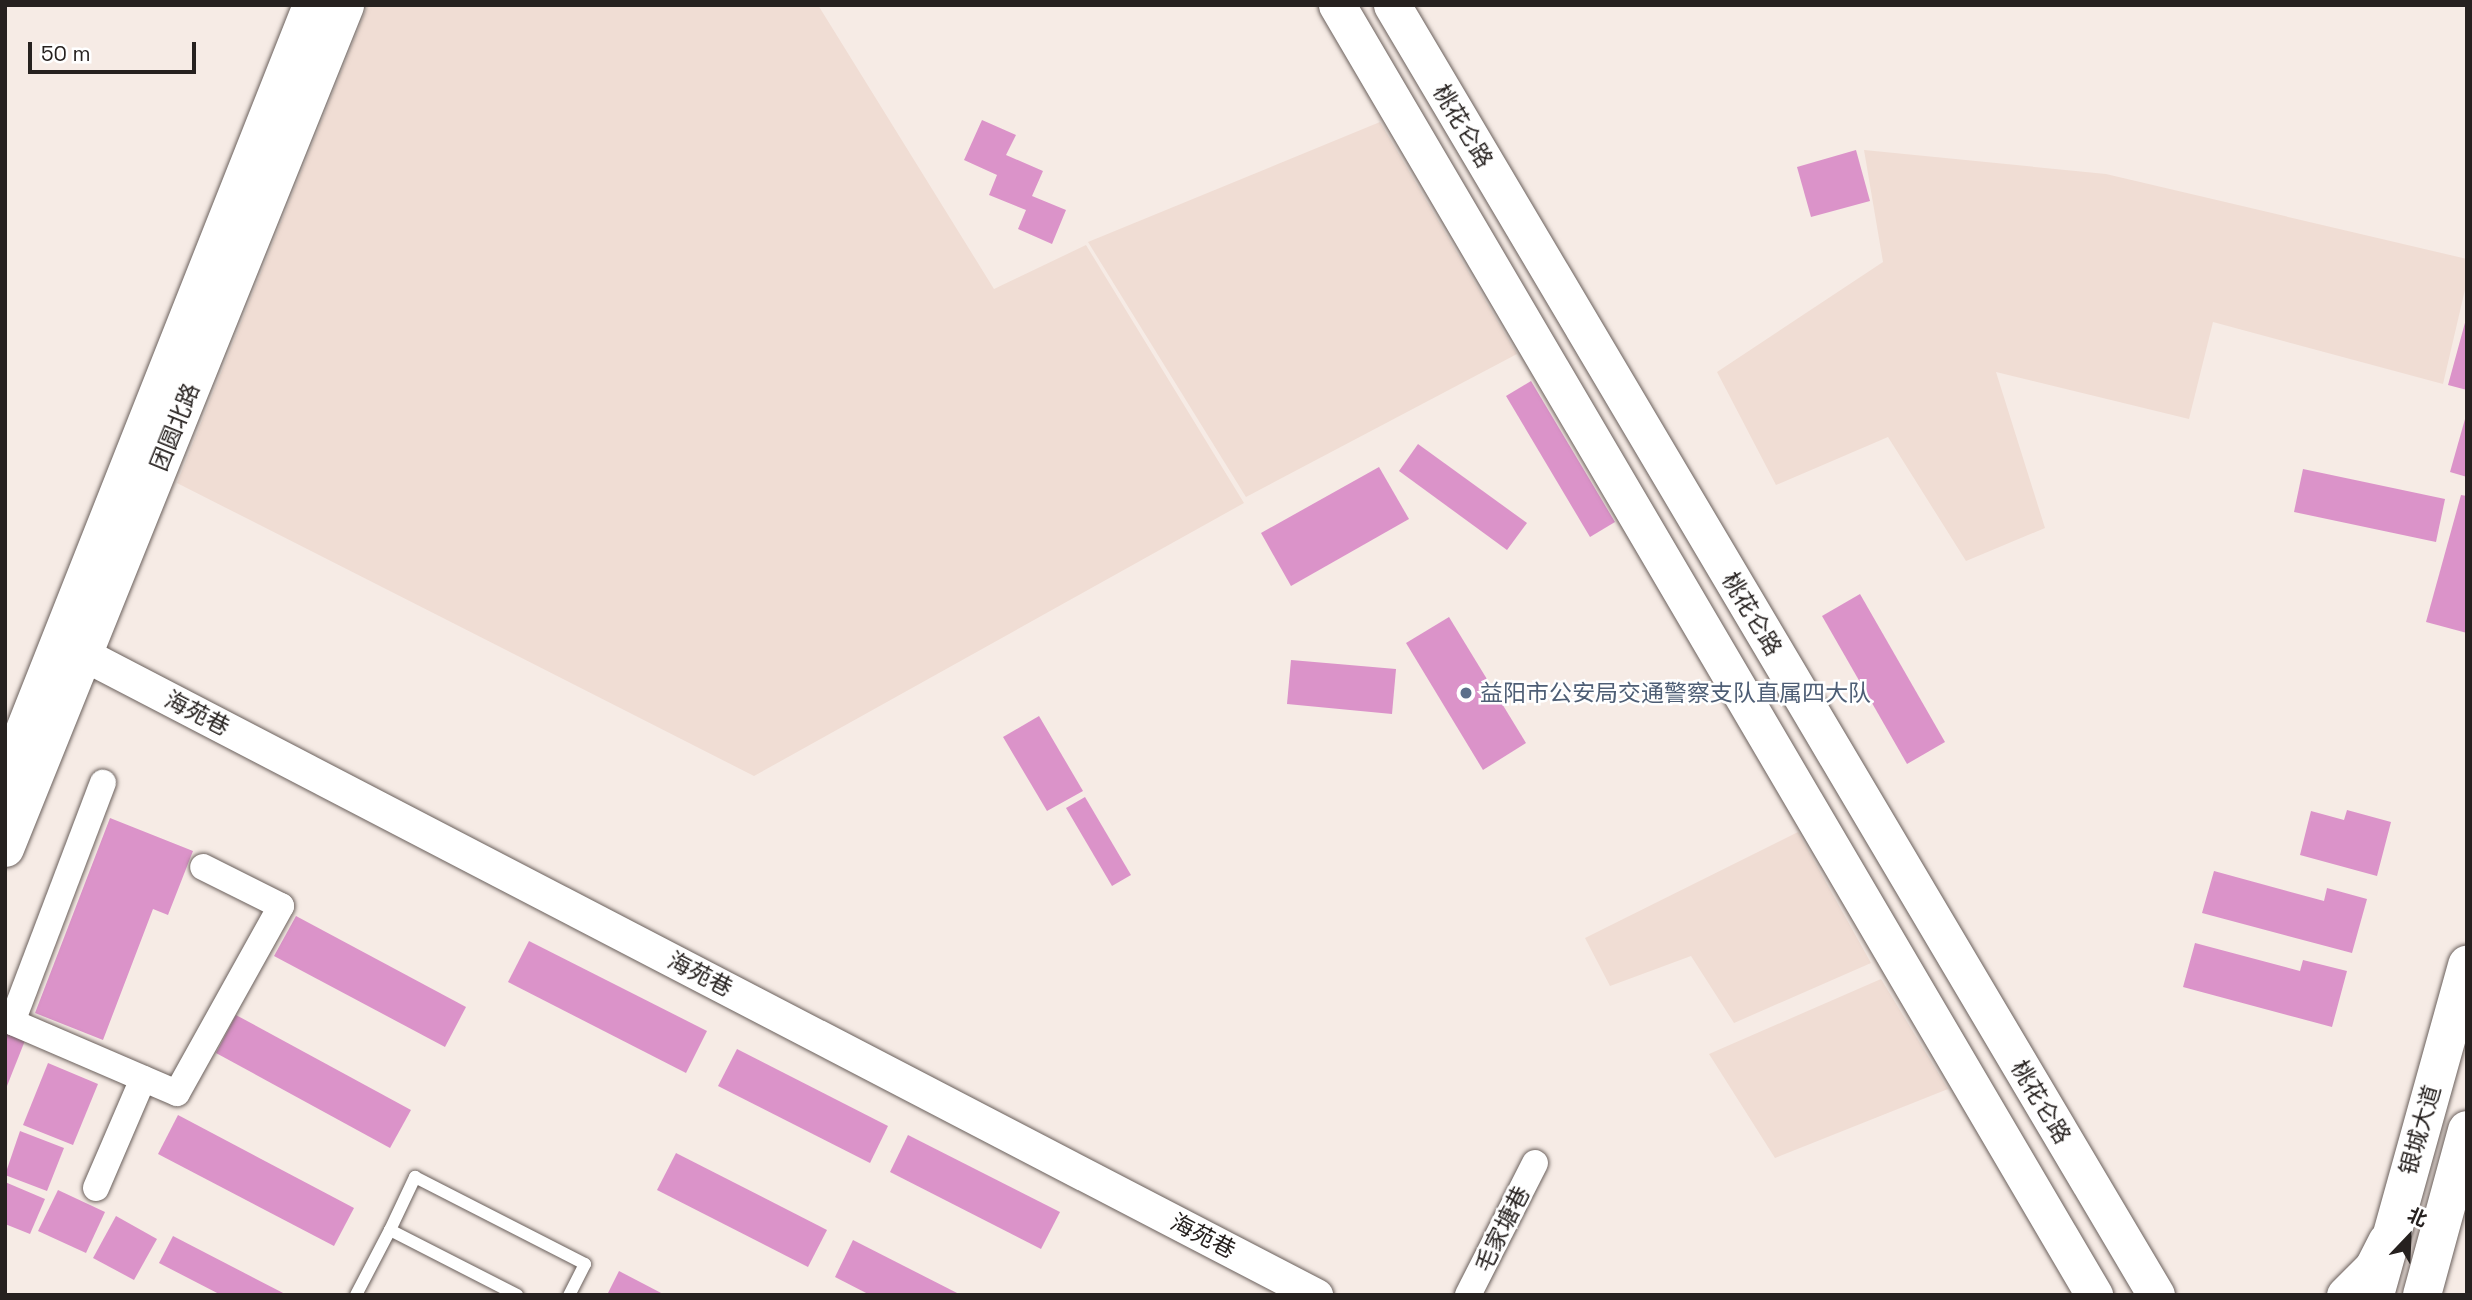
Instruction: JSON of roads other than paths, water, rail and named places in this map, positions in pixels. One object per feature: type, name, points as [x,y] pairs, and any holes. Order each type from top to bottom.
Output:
[{"type":"main road","name":"团圆北路","points":[[5,777],[312,5]]},
{"type":"main road","name":"团圆北路","points":[[5,848],[345,5]]},
{"type":"main road","name":"桃花仑路","points":[[1338,5],[2094,1295]]},
{"type":"main road","name":"桃花仑路","points":[[1392,5],[2155,1295]]},
{"type":"main road","name":"银城大道","points":[[2375,1295],[2467,965]]},
{"type":"main road","name":"银城大道","points":[[2422,1295],[2467,1130]]},
{"type":"main road","points":[[2345,1295],[2373,1267],[2394,1224]]},
{"type":"street","name":"海苑巷","points":[[83,654],[1316,1295]]},
{"type":"street","points":[[103,783],[9,1020],[177,1093],[281,906],[203,867]]},
{"type":"street","points":[[96,1188],[143,1079]]},
{"type":"street","name":"毛家塘巷","points":[[1468,1295],[1535,1163]]},
{"type":"lane","points":[[356,1295],[415,1177],[585,1264],[569,1295]]},
{"type":"lane","points":[[390,1230],[517,1295]]},
{"type":"place","name":"益阳市公安局交通警察支队直属四大队","points":[[1466,693]]}]
